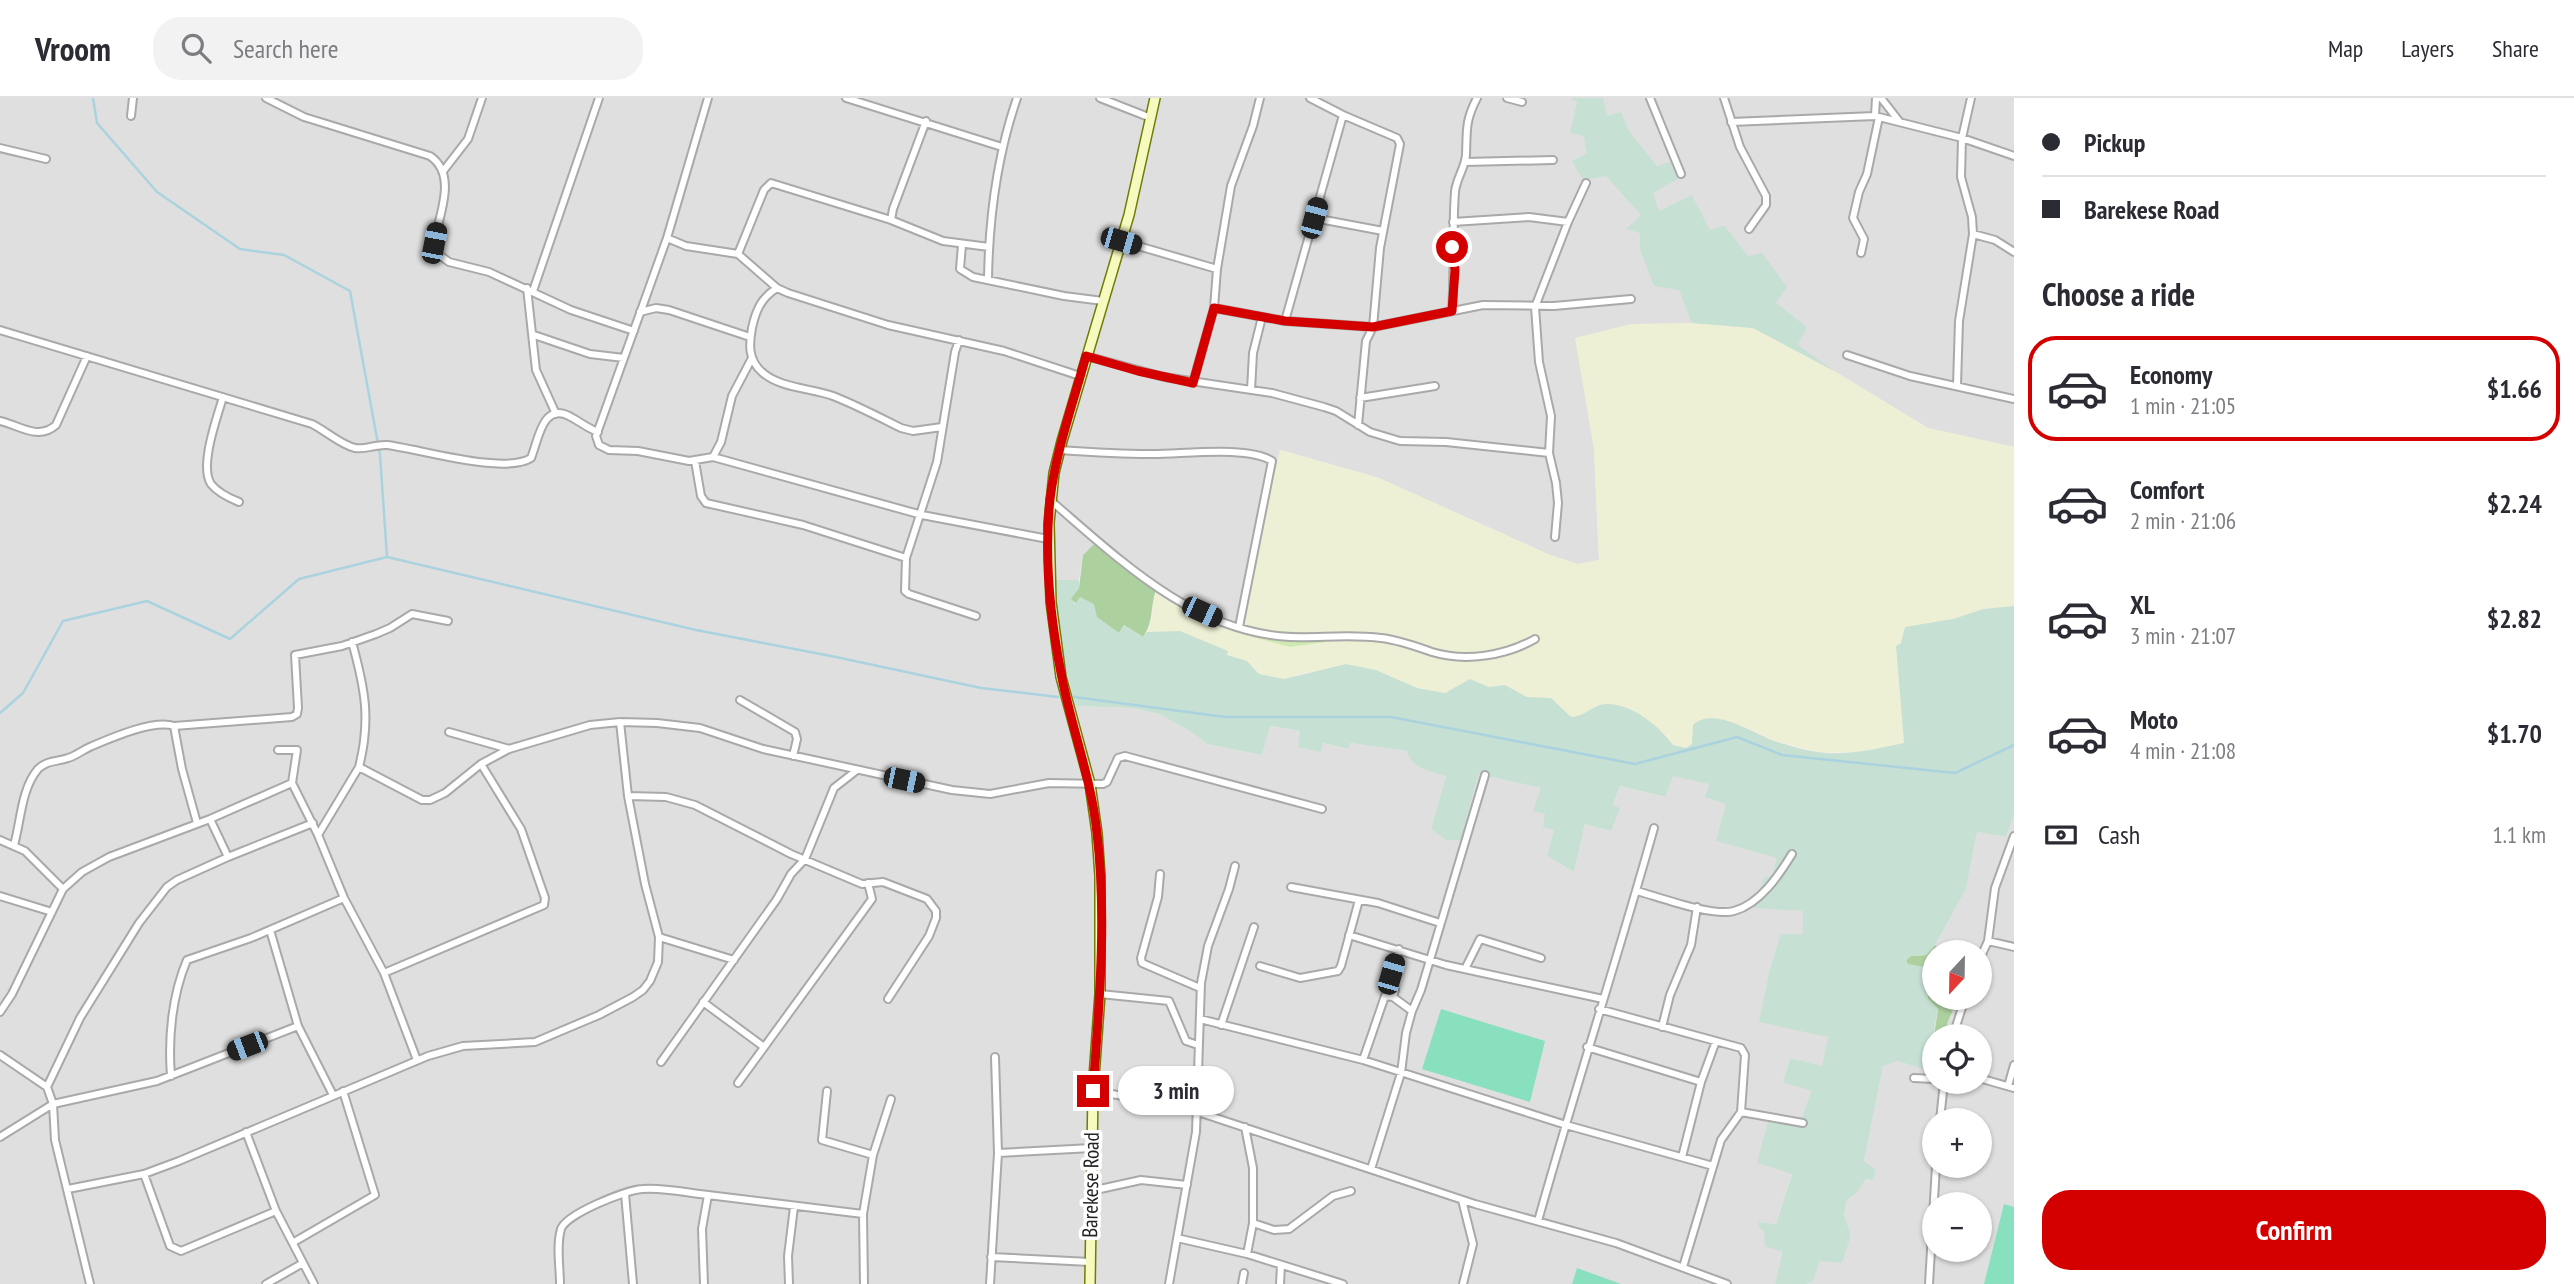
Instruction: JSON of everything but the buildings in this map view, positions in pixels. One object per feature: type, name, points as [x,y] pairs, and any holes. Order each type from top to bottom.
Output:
[{"type":"main road","name":"Barekese Road","points":[[1090,1284],[1093,1091],[1100,994],[1099,853],[1090,784],[1061,677],[1056,647],[1049,587],[1050,500],[1080,376],[1121,241],[1154,98]]},
{"type":"street","points":[[131,116],[133,98]]},
{"type":"street","points":[[266,98],[304,117],[430,156],[439,162],[446,181],[434,251],[449,262],[489,272],[571,310],[634,331]]},
{"type":"street","points":[[444,170],[468,139],[482,98]]},
{"type":"street","points":[[556,414],[536,370],[530,290],[599,98]]},
{"type":"street","points":[[708,98],[667,237],[596,441],[609,450],[638,451],[695,461],[713,457],[922,515],[1048,539]]},
{"type":"street","points":[[846,98],[1002,147]]},
{"type":"street","points":[[988,279],[989,247],[1002,147],[1017,98]]},
{"type":"street","points":[[1100,98],[1151,118]]},
{"type":"street","points":[[1193,383],[1214,308],[1217,269],[1231,186],[1253,126],[1260,98]]},
{"type":"street","points":[[1310,98],[1396,138],[1400,144],[1383,231],[1373,327],[1366,341],[1357,425]]},
{"type":"street","points":[[1452,311],[1456,183],[1465,162],[1467,117],[1478,98]]},
{"type":"street","points":[[1507,98],[1522,102]]},
{"type":"street","points":[[1650,98],[1681,174]]},
{"type":"street","points":[[1724,98],[1740,147],[1766,196],[1766,205],[1749,229]]},
{"type":"street","points":[[1861,253],[1864,239],[1853,219],[1859,192],[1867,174],[1879,98]]},
{"type":"street","points":[[1879,98],[1900,122]]},
{"type":"street","points":[[1957,385],[1959,321],[1973,234],[1972,217],[1961,177],[1962,138],[1971,98]]},
{"type":"street","points":[[1285,321],[1343,115]]},
{"type":"street","points":[[1731,122],[1877,116],[1962,138],[2014,156]]},
{"type":"street","points":[[891,220],[926,121]]},
{"type":"street","points":[[0,148],[46,159]]},
{"type":"street","points":[[1465,162],[1553,160]]},
{"type":"street","points":[[738,254],[764,190],[771,183],[891,220],[929,236],[962,245],[989,247]]},
{"type":"street","points":[[1555,537],[1556,483],[1549,453],[1551,416],[1539,362],[1535,306],[1586,183]]},
{"type":"street","points":[[1453,222],[1529,217],[1568,222]]},
{"type":"street","points":[[1314,218],[1383,231]]},
{"type":"street","points":[[1973,234],[1995,240],[2014,252]]},
{"type":"street","points":[[667,237],[686,246],[738,254],[777,288],[870,320],[1004,351],[1080,376]]},
{"type":"street","points":[[1121,241],[1217,269]]},
{"type":"street","points":[[962,245],[960,269],[973,277],[1064,296],[1103,300]]},
{"type":"street","points":[[777,288],[760,303],[750,337],[751,358],[762,373],[772,379],[832,396],[901,428],[922,431],[942,427]]},
{"type":"street","points":[[1214,308],[1285,321],[1373,327],[1483,305],[1535,306],[1631,299]]},
{"type":"street","points":[[640,312],[656,308],[669,310],[750,337]]},
{"type":"street","points":[[1251,390],[1253,353],[1262,317]]},
{"type":"street","points":[[0,330],[312,424],[352,448],[386,445],[501,464],[530,460],[544,421],[556,414],[566,415],[598,432]]},
{"type":"street","points":[[534,335],[590,354],[624,358]]},
{"type":"street","points":[[960,340],[955,352],[937,462],[906,558],[904,586],[909,594],[975,616]]},
{"type":"street","points":[[1847,355],[1910,376],[2014,399]]},
{"type":"street","points":[[0,421],[35,433],[51,429],[56,425],[87,356]]},
{"type":"street","points":[[1086,356],[1193,383],[1251,390],[1324,407],[1380,435],[1412,443],[1446,442],[1549,453]]},
{"type":"street","points":[[713,457],[721,442],[732,397],[751,358]]},
{"type":"street","points":[[1360,398],[1435,386]]},
{"type":"street","points":[[223,397],[207,461],[207,475],[220,493],[239,502]]},
{"type":"street","points":[[1060,450],[1147,454],[1255,454],[1272,461],[1239,627]]},
{"type":"street","points":[[695,461],[701,496],[706,503],[803,525],[906,558]]},
{"type":"street","points":[[1050,500],[1148,583],[1187,606],[1239,627],[1290,637],[1381,638],[1460,657],[1517,649],[1535,639]]},
{"type":"street","points":[[14,845],[27,792],[43,765],[54,760],[67,759],[92,746],[158,724],[174,726],[292,717],[297,714],[298,708],[295,655],[352,642],[390,628],[412,614],[448,621]]},
{"type":"street","points":[[318,835],[359,767],[367,724],[363,686],[352,642]]},
{"type":"street","points":[[740,700],[795,732],[797,739],[793,756]]},
{"type":"street","points":[[359,767],[422,800],[430,800],[445,793],[481,764],[509,749],[590,725],[620,722],[657,723],[700,728],[763,749],[952,790],[990,794],[1049,783],[1107,782],[1118,758],[1125,756],[1322,809]]},
{"type":"street","points":[[68,1189],[144,1174],[417,1060],[463,1046],[535,1042],[599,1015],[643,990],[658,962],[659,937],[645,884],[628,796],[620,722]]},
{"type":"street","points":[[174,726],[181,769],[197,823]]},
{"type":"street","points":[[449,732],[509,749]]},
{"type":"street","points":[[278,750],[297,750],[292,783],[313,823],[344,898],[384,973],[417,1060]]},
{"type":"street","points":[[384,973],[544,905],[545,898],[521,829],[481,764]]},
{"type":"street","points":[[662,1062],[777,899],[791,874],[805,859],[834,788],[856,771]]},
{"type":"street","points":[[1371,1169],[1401,1073],[1406,1032],[1412,1011],[1421,990],[1485,775]]},
{"type":"street","points":[[0,1012],[12,994],[62,889],[94,864],[210,819],[292,783]]},
{"type":"street","points":[[628,796],[666,797],[695,805],[862,884],[883,882],[927,899],[936,911],[929,936],[888,999]]},
{"type":"street","points":[[210,819],[228,857]]},
{"type":"street","points":[[47,1087],[80,1018],[160,894],[177,880],[313,823]]},
{"type":"street","points":[[1538,1221],[1587,1047],[1637,891],[1654,828]]},
{"type":"street","points":[[1988,940],[1995,888],[2014,836]]},
{"type":"street","points":[[0,840],[14,845],[33,858],[62,889]]},
{"type":"street","points":[[1637,891],[1726,912],[1744,907],[1763,892],[1792,854]]},
{"type":"street","points":[[1169,1284],[1198,1112],[1200,988],[1209,946],[1234,866]]},
{"type":"street","points":[[1160,874],[1158,897],[1141,958],[1142,963],[1200,988]]},
{"type":"street","points":[[738,1083],[872,898],[868,883]]},
{"type":"street","points":[[1291,887],[1378,903],[1440,923]]},
{"type":"street","points":[[0,896],[52,912]]},
{"type":"street","points":[[171,1076],[173,1014],[187,960],[270,930],[344,898]]},
{"type":"street","points":[[1260,966],[1300,978],[1333,973],[1341,966],[1359,900]]},
{"type":"street","points":[[1662,1027],[1670,995],[1691,944],[1696,907]]},
{"type":"street","points":[[1221,1025],[1254,927]]},
{"type":"street","points":[[270,930],[298,1026],[333,1095]]},
{"type":"street","points":[[1349,935],[1465,970],[1603,999]]},
{"type":"street","points":[[659,937],[734,960]]},
{"type":"street","points":[[1465,970],[1480,939],[1541,958]]},
{"type":"street","points":[[1992,941],[2014,947]]},
{"type":"street","points":[[1393,997],[1395,990],[1391,974],[1399,949]]},
{"type":"street","points":[[1100,994],[1169,1001],[1186,1041],[1198,1045]]},
{"type":"street","points":[[1363,1060],[1385,996],[1393,997],[1412,1011]]},
{"type":"street","points":[[703,1002],[764,1047]]},
{"type":"street","points":[[1599,1009],[1744,1051],[1741,1112],[1721,1140],[1683,1267]]},
{"type":"street","points":[[1200,1019],[1363,1060],[1566,1125],[1713,1167]]},
{"type":"street","points":[[0,1137],[53,1104],[157,1081],[298,1026]]},
{"type":"street","points":[[1682,1157],[1700,1082],[1716,1041]]},
{"type":"street","points":[[1587,1047],[1700,1082]]},
{"type":"street","points":[[0,1055],[47,1087],[53,1104],[55,1140],[90,1284]]},
{"type":"street","points":[[990,1284],[999,1153],[995,1057]]},
{"type":"street","points":[[1992,1082],[2011,1087],[2014,1065]]},
{"type":"street","points":[[1914,1079],[1922,1079]]},
{"type":"street","points":[[294,1242],[375,1195],[343,1091]]},
{"type":"street","points":[[827,1091],[822,1140],[873,1154]]},
{"type":"street","points":[[1093,1091],[1161,1102],[1198,1112],[1461,1200],[1616,1243],[1727,1284]]},
{"type":"street","points":[[864,1284],[863,1214],[873,1154],[891,1099]]},
{"type":"street","points":[[1741,1112],[1803,1123]]},
{"type":"street","points":[[1245,1127],[1253,1168],[1253,1223],[1247,1254]]},
{"type":"street","points":[[246,1132],[276,1211],[314,1284]]},
{"type":"street","points":[[999,1153],[1092,1148]]},
{"type":"street","points":[[144,1174],[170,1246],[176,1250],[181,1251],[276,1211]]},
{"type":"street","points":[[1929,1284],[1935,1178]]},
{"type":"street","points":[[1091,1191],[1141,1180],[1187,1185]]},
{"type":"street","points":[[560,1284],[559,1241],[561,1228],[567,1219],[640,1189],[863,1214]]},
{"type":"street","points":[[1253,1223],[1274,1230],[1289,1229],[1333,1196],[1351,1191]]},
{"type":"street","points":[[625,1194],[633,1284]]},
{"type":"street","points":[[704,1284],[702,1229],[708,1195]]},
{"type":"street","points":[[1461,1200],[1473,1244],[1463,1284]]},
{"type":"street","points":[[789,1284],[788,1256],[794,1207]]},
{"type":"street","points":[[1177,1238],[1247,1254],[1343,1284]]},
{"type":"street","points":[[991,1257],[1090,1262]]},
{"type":"street","points":[[266,1284],[303,1263]]},
{"type":"street","points":[[1280,1284],[1281,1265]]},
{"type":"street","points":[[1242,1284],[1244,1273]]},
{"type":"shaded area","points":[[0,98],[2014,98],[2014,447],[1928,428],[1834,371],[1594,449],[1599,560],[1578,564],[1550,555],[1379,478],[1281,450],[1268,499],[1243,630],[1163,595],[1128,570],[1096,542],[1083,555],[1079,580],[1057,580],[1076,706],[1133,708],[1159,714],[1207,744],[1262,755],[1269,726],[1300,731],[1321,751],[1322,743],[1347,749],[1350,743],[1407,751],[1421,768],[1446,776],[1431,829],[1461,840],[1477,774],[1541,788],[1545,814],[1554,830],[1547,856],[1574,872],[1585,824],[1611,831],[1619,808],[1613,806],[1620,786],[1664,797],[1673,775],[1710,784],[1778,858],[1772,876],[1803,911],[1804,934],[1828,1036],[1822,1067],[1790,1058],[1783,1081],[1811,1091],[1799,1126],[1758,1163],[1792,1173],[1776,1224],[1759,1222],[1782,1251],[1775,1284],[0,1284]]},
{"type":"shaded area","points":[[2014,814],[2014,1284],[1807,1284],[1813,1281],[1820,1260],[1851,1235],[1844,1214],[1847,1200],[1857,1193],[1866,1179],[1873,1180],[1864,1161],[1883,1065],[1897,1061],[1922,1068],[1922,1094],[1992,1094],[1992,1024],[1947,1024],[1953,1010],[1992,1010],[1992,940],[1938,940],[1966,889],[1977,832],[2006,837]]},
{"type":"green space","points":[[1570,98],[1603,98],[1607,116],[1621,112],[1629,131],[1657,166],[1670,162],[1678,179],[1653,193],[1659,211],[1692,195],[1710,230],[1724,225],[1748,256],[1762,253],[1787,287],[1776,303],[1807,327],[1798,345],[1834,371],[1753,328],[1692,323],[1679,290],[1654,286],[1640,249],[1640,233],[1626,229],[1641,215],[1606,176],[1583,180],[1572,161],[1587,153],[1584,136],[1570,133],[1577,102]]},
{"type":"green space","points":[[1692,323],[1753,328],[1834,371],[1928,428],[2014,447],[2014,606],[1983,609],[1953,619],[1896,646],[1904,743],[1859,752],[1818,752],[1773,740],[1739,724],[1694,732],[1692,744],[1687,748],[1673,745],[1663,732],[1629,708],[1607,704],[1593,708],[1582,717],[1571,717],[1551,698],[1527,697],[1505,685],[1489,687],[1470,679],[1445,693],[1417,688],[1376,670],[1306,672],[1284,679],[1259,674],[1247,661],[1227,655],[1228,652],[1180,631],[1147,632],[1156,590],[1235,628],[1234,632],[1290,647],[1327,633],[1272,631],[1244,625],[1280,450],[1379,478],[1550,555],[1578,564],[1599,560],[1594,449],[1575,338],[1631,324]]},
{"type":"green space","points":[[1096,542],[1156,590],[1149,626],[1143,637],[1124,625],[1119,633],[1070,599],[1079,588],[1083,555]]},
{"type":"green space","points":[[1056,580],[1079,580],[1079,588],[1071,599],[1075,604],[1080,597],[1094,604],[1097,617],[1119,633],[1124,625],[1143,637],[1147,632],[1180,631],[1228,651],[1227,655],[1247,661],[1259,674],[1284,679],[1346,664],[1376,670],[1417,688],[1445,693],[1470,679],[1489,687],[1505,685],[1527,697],[1551,698],[1571,717],[1602,705],[1617,705],[1644,717],[1673,745],[1686,748],[1692,744],[1693,725],[1711,718],[1733,723],[1774,741],[1806,750],[1839,753],[1904,743],[1896,646],[1901,643],[1905,627],[1953,619],[1983,609],[2014,606],[2014,814],[2006,837],[1977,832],[1966,889],[1938,940],[1922,940],[1922,955],[1911,956],[1906,960],[1908,964],[1922,966],[1922,1010],[1938,1010],[1935,1024],[1922,1024],[1922,1068],[1897,1061],[1883,1066],[1864,1161],[1876,1170],[1873,1180],[1866,1179],[1857,1193],[1847,1200],[1844,1214],[1851,1235],[1842,1263],[1820,1261],[1813,1281],[1807,1284],[1775,1284],[1782,1252],[1765,1246],[1764,1231],[1758,1227],[1759,1222],[1776,1224],[1792,1174],[1757,1163],[1768,1122],[1799,1126],[1811,1091],[1783,1082],[1790,1058],[1822,1066],[1828,1037],[1759,1022],[1770,969],[1781,934],[1803,934],[1803,911],[1754,908],[1764,877],[1772,876],[1777,858],[1716,841],[1726,804],[1705,797],[1709,784],[1673,776],[1665,797],[1620,786],[1613,805],[1620,808],[1611,831],[1585,824],[1574,872],[1547,856],[1554,830],[1543,827],[1545,814],[1533,811],[1541,788],[1478,774],[1461,840],[1446,840],[1431,829],[1446,776],[1417,766],[1407,751],[1350,743],[1348,749],[1323,743],[1321,752],[1298,747],[1300,731],[1270,726],[1262,755],[1207,744],[1159,714],[1133,708],[1076,706],[1058,612]]},
{"type":"green space","points":[[1244,625],[1272,631],[1327,633],[1326,642],[1290,647],[1234,632],[1235,628],[1243,630]]},
{"type":"green space","points":[[1922,955],[1922,973],[1907,964],[1906,960],[1911,956]]},
{"type":"green space","points":[[1441,1009],[1545,1041],[1530,1102],[1422,1069]]},
{"type":"green space","points":[[1938,1010],[1953,1010],[1947,1024],[1936,1024]]},
{"type":"green space","points":[[2004,1204],[2014,1207],[2014,1284],[1984,1284],[1990,1262],[1992,1262]]},
{"type":"green space","points":[[1577,1268],[1621,1284],[1572,1284]]},
{"type":"waterway","points":[[93,98],[97,123],[157,192],[240,249],[284,255],[350,291],[380,455],[387,557]]},
{"type":"waterway","points":[[0,713],[23,693],[63,621],[147,601],[230,639],[299,579],[387,557],[696,630],[981,688],[1058,697]]},
{"type":"waterway","points":[[1074,697],[1225,717],[1391,717],[1635,764],[1737,737],[1782,755],[1955,773],[2014,745]]},
{"type":"route","points":[[1093,1091],[1100,994],[1100,876],[1097,833],[1090,784],[1061,677],[1049,587],[1048,555],[1050,500],[1055,473],[1086,356],[1193,383],[1214,308],[1285,321],[1373,327],[1452,311],[1455,260],[1452,247]]}]
